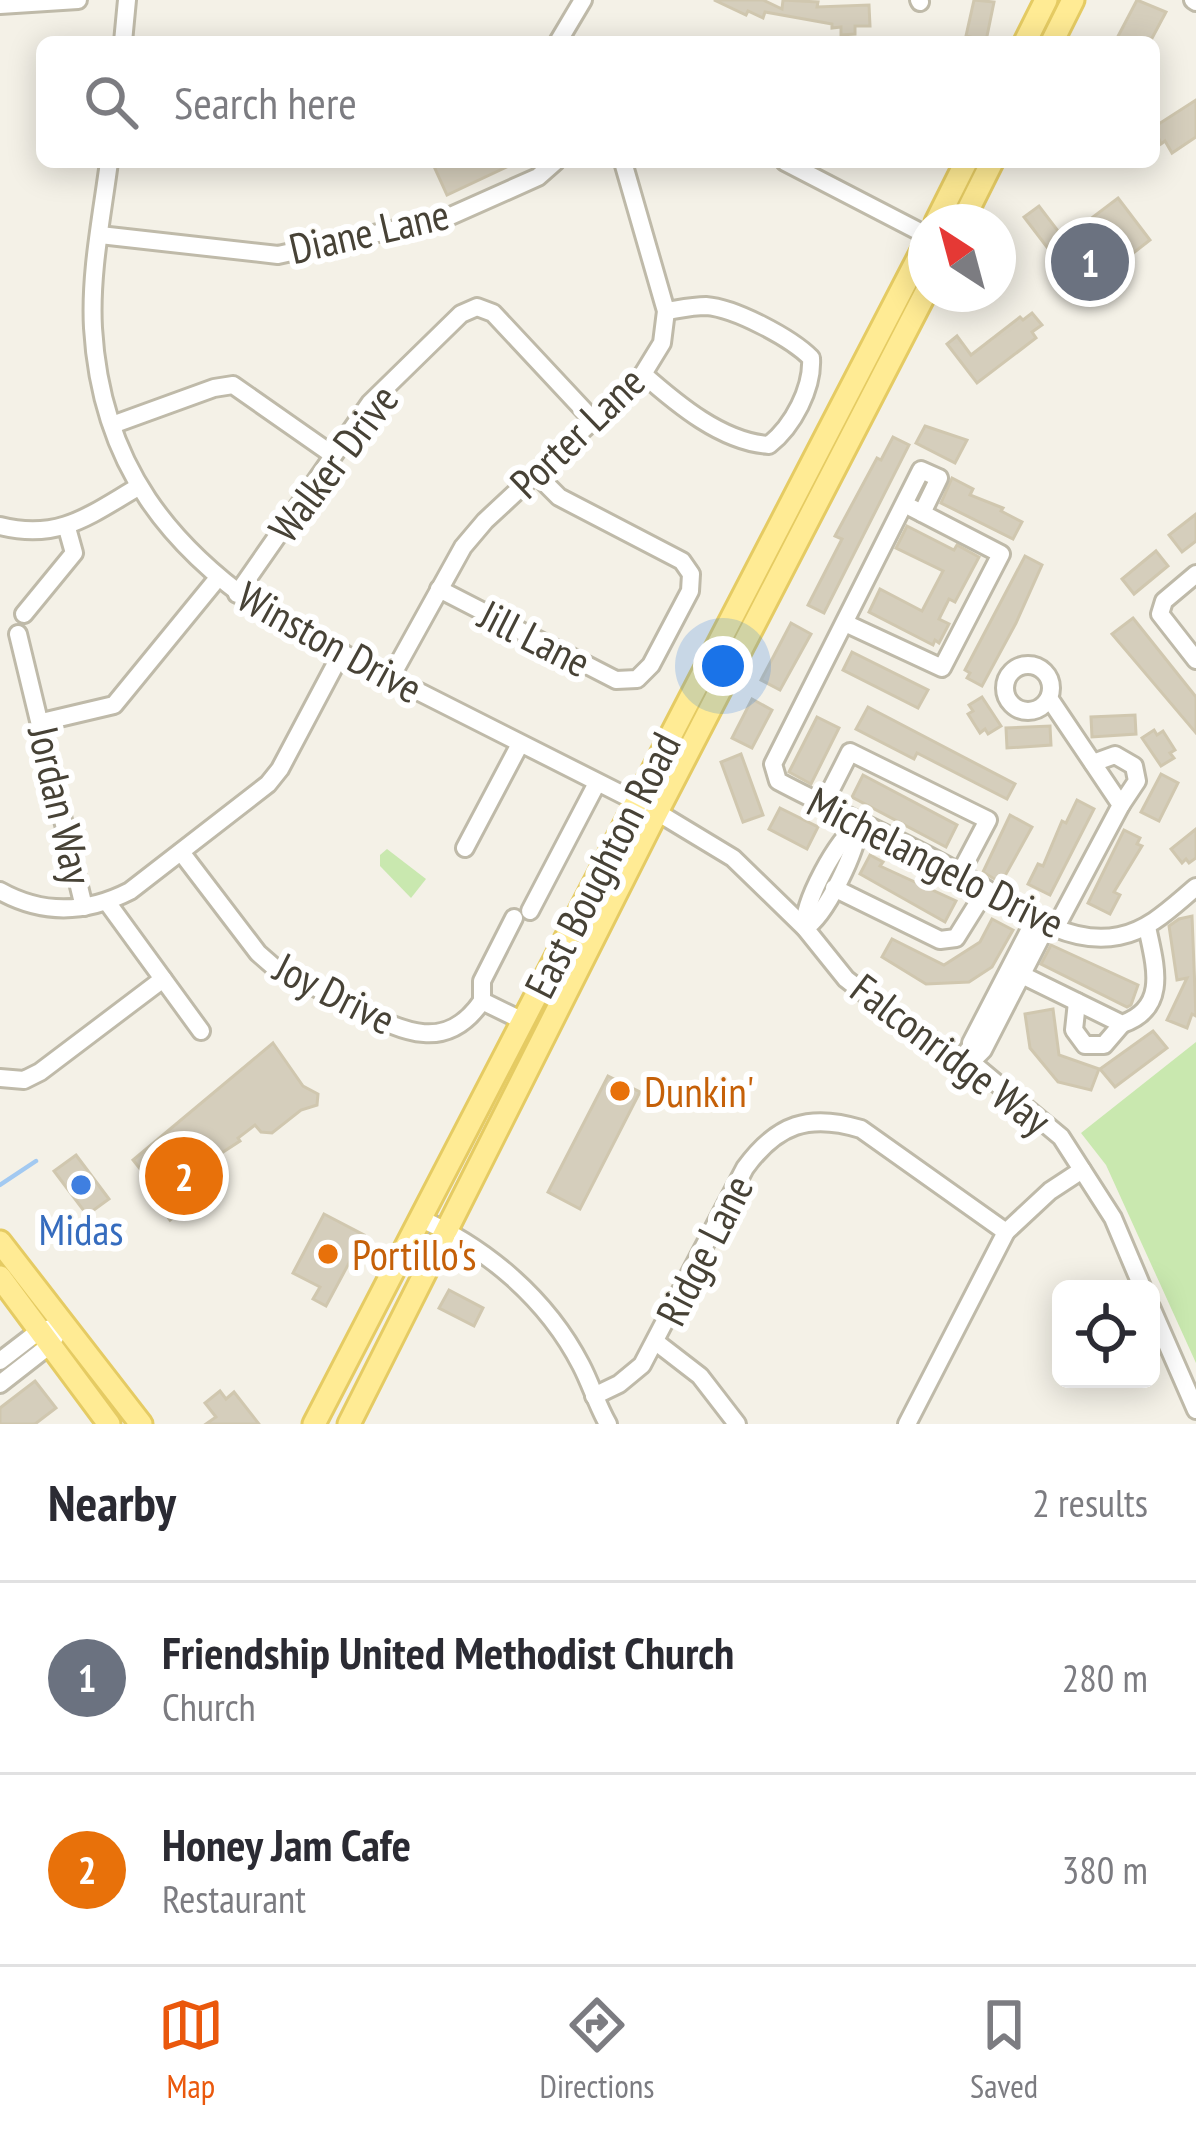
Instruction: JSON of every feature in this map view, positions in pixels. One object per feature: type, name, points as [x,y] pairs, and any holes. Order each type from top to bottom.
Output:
[{"type":"main road","points":[[1028,36],[1046,0]]},
{"type":"main road","points":[[1055,36],[1073,0]]},
{"type":"main road","points":[[945,204],[963,168]]},
{"type":"main road","points":[[971,204],[989,168]]},
{"type":"main road","name":"East Boughton Road","points":[[314,1424],[908,274]]},
{"type":"main road","name":"East Boughton Road","points":[[349,1424],[916,312]]},
{"type":"main road","points":[[0,1242],[140,1424]]},
{"type":"main road","points":[[0,1277],[109,1424]]},
{"type":"street","points":[[0,4],[78,0]]},
{"type":"street","points":[[124,36],[127,0]]},
{"type":"street","points":[[562,36],[583,0]]},
{"type":"street","name":"Winston Drive","points":[[108,168],[93,328],[99,376],[112,425],[138,487],[192,556],[279,621],[657,812]]},
{"type":"street","name":"Diane Lane","points":[[100,235],[278,255],[446,218],[538,177],[548,168]]},
{"type":"street","points":[[625,168],[666,311],[705,306],[728,311],[798,345],[811,358],[812,377],[784,433],[769,445],[749,444],[679,405],[643,374]]},
{"type":"street","points":[[796,168],[908,229]]},
{"type":"street","name":"Walker Drive","points":[[237,594],[370,403],[461,314],[477,307],[493,313],[592,420]]},
{"type":"street","name":"Porter Lane","points":[[391,677],[463,547],[643,374],[662,344],[666,311]]},
{"type":"street","points":[[112,425],[232,385],[333,455]]},
{"type":"street","name":"Jill Lane","points":[[439,589],[616,680],[637,679],[651,665],[690,591],[691,574],[682,561],[559,497],[536,474]]},
{"type":"street","points":[[0,526],[34,532],[68,528],[138,487]]},
{"type":"street","name":"Michelangelo Drive","points":[[844,623],[942,668],[1001,554],[914,509],[844,623],[772,764],[778,781],[960,873],[1048,924],[1085,937],[1118,937],[1147,927],[1196,887]]},
{"type":"street","points":[[24,614],[74,553],[68,528]]},
{"type":"street","points":[[1195,656],[1160,614],[1164,601],[1196,574]]},
{"type":"street","points":[[42,722],[114,705],[218,579]]},
{"type":"street","name":"Jordan Way","points":[[18,634],[84,907]]},
{"type":"street","points":[[0,891],[20,902],[51,909],[84,907],[107,902],[181,852],[253,797],[280,769],[342,652]]},
{"type":"street","points":[[1049,698],[1121,805]]},
{"type":"street","points":[[465,848],[520,744]]},
{"type":"street","points":[[823,805],[850,752],[988,820],[960,873]]},
{"type":"street","points":[[971,1062],[983,1050],[1048,924],[1137,781],[1134,766],[1115,755],[1093,763]]},
{"type":"street","points":[[521,1020],[482,1001],[482,981],[597,783]]},
{"type":"street","name":"Falconridge Way","points":[[657,812],[733,859],[805,928],[846,979],[908,1027],[971,1062],[1060,1137],[1113,1218],[1139,1280]]},
{"type":"street","points":[[859,824],[859,838],[816,922],[805,928],[803,911],[846,832],[859,824]]},
{"type":"street","name":"Joy Drive","points":[[181,852],[258,953],[274,967],[402,1031],[440,1033],[473,1013],[482,1001]]},
{"type":"street","points":[[834,887],[940,940],[956,938],[986,890]]},
{"type":"street","name":"Jordan Way","points":[[107,902],[200,1031]]},
{"type":"street","points":[[971,1062],[971,1043],[1030,928],[1048,924]]},
{"type":"street","points":[[1077,1002],[1074,1030],[1085,1045],[1104,1045],[1122,1024],[1138,1019],[1154,1002],[1157,974],[1147,927]]},
{"type":"street","points":[[1022,975],[1122,1024]]},
{"type":"street","points":[[0,1078],[23,1080],[40,1072],[164,979]]},
{"type":"street","name":"Ridge Lane","points":[[594,1396],[620,1384],[642,1365],[745,1168],[771,1138],[808,1122],[835,1121],[861,1129],[1006,1232]]},
{"type":"street","points":[[908,1424],[1006,1232],[1050,1191],[1082,1170]]},
{"type":"street","points":[[419,1218],[472,1245],[531,1295],[568,1342],[608,1424]]},
{"type":"street","points":[[0,1384],[63,1324]]},
{"type":"street","points":[[1160,1328],[1196,1410]]},
{"type":"street","points":[[0,1361],[45,1338]]},
{"type":"street","points":[[656,1342],[700,1376],[737,1424]]},
{"type":"green space","points":[[387,849],[426,879],[411,898],[380,866],[380,855]]},
{"type":"green space","points":[[1196,1042],[1196,1363],[1106,1165],[1081,1133]]},
{"type":"building","points":[[714,0],[763,0],[782,9],[783,0],[818,2],[817,7],[869,5],[870,26],[855,26],[855,34],[841,35],[841,27],[832,28],[832,24],[765,12],[763,18],[748,11],[746,15]]},
{"type":"building","points":[[974,0],[994,2],[987,36],[966,36]]},
{"type":"building","points":[[1137,0],[1166,12],[1153,36],[1118,36]]},
{"type":"building","points":[[1196,100],[1196,137],[1172,153],[1165,141],[1160,142],[1160,123]]},
{"type":"building","points":[[435,168],[504,168],[447,195]]},
{"type":"building","points":[[1118,198],[1150,240],[1082,293],[1024,217],[1039,206],[1064,239]]},
{"type":"building","points":[[1032,313],[1042,325],[1032,332],[1036,338],[977,383],[947,344],[957,336],[971,355]]},
{"type":"building","points":[[925,426],[967,440],[955,463],[916,443]]},
{"type":"building","points":[[893,437],[909,445],[824,613],[808,605],[842,539],[835,536]]},
{"type":"building","points":[[952,478],[973,489],[970,495],[1003,508],[1001,511],[1022,522],[1013,539],[941,503]]},
{"type":"building","points":[[1196,514],[1196,541],[1182,552],[1169,535]]},
{"type":"building","points":[[907,526],[979,557],[955,602],[949,599],[939,619],[949,624],[933,645],[869,612],[880,589],[922,611],[943,571],[896,548]]},
{"type":"building","points":[[1156,551],[1168,566],[1134,594],[1122,579]]},
{"type":"building","points":[[1025,556],[1042,565],[982,686],[967,678],[970,673],[965,670]]},
{"type":"building","points":[[1133,618],[1196,697],[1196,733],[1112,634]]},
{"type":"building","points":[[791,623],[811,634],[780,690],[761,680]]},
{"type":"building","points":[[852,652],[928,690],[918,708],[843,670]]},
{"type":"building","points":[[982,697],[1001,726],[988,734],[985,729],[980,733],[968,714],[973,711],[969,705]]},
{"type":"building","points":[[752,699],[772,710],[752,748],[732,738]]},
{"type":"building","points":[[868,707],[1015,784],[1007,799],[917,753],[914,759],[856,729]]},
{"type":"building","points":[[1135,715],[1136,734],[1092,737],[1091,717]]},
{"type":"building","points":[[817,717],[839,728],[811,784],[789,772]]},
{"type":"building","points":[[1050,726],[1051,745],[1007,748],[1006,728]]},
{"type":"building","points":[[1154,730],[1157,735],[1163,731],[1175,750],[1170,753],[1174,758],[1161,766],[1142,738]]},
{"type":"building","points":[[741,754],[763,815],[743,822],[721,762]]},
{"type":"building","points":[[1161,774],[1178,783],[1159,821],[1141,812]]},
{"type":"building","points":[[863,775],[957,825],[946,847],[852,797]]},
{"type":"building","points":[[1077,800],[1094,809],[1050,895],[1028,884],[1038,864],[1043,866],[1062,821],[1066,823]]},
{"type":"building","points":[[780,808],[818,827],[807,849],[769,829]]},
{"type":"building","points":[[1010,815],[1032,827],[1001,883],[983,872]]},
{"type":"building","points":[[1196,829],[1196,858],[1182,863],[1171,849]]},
{"type":"building","points":[[1124,830],[1140,838],[1137,844],[1142,846],[1114,892],[1120,895],[1110,914],[1088,903]]},
{"type":"building","points":[[870,855],[883,862],[880,866],[956,901],[945,922],[860,874]]},
{"type":"building","points":[[1192,916],[1196,1016],[1192,1014],[1187,1028],[1167,1020],[1187,978],[1177,980],[1169,926]]},
{"type":"building","points":[[992,919],[1013,930],[992,967],[969,982],[926,984],[882,957],[892,939],[944,965],[980,942]]},
{"type":"building","points":[[1051,945],[1138,985],[1131,1005],[1041,964]]},
{"type":"building","points":[[1053,1009],[1059,1055],[1099,1069],[1091,1090],[1058,1082],[1030,1048],[1025,1014]]},
{"type":"building","points":[[1153,1031],[1167,1048],[1115,1087],[1100,1069]]},
{"type":"building","points":[[273,1043],[303,1086],[318,1094],[317,1105],[301,1110],[272,1133],[261,1132],[255,1125],[240,1141],[197,1169],[202,1177],[194,1189],[200,1197],[170,1220],[154,1198],[160,1194],[133,1160]]},
{"type":"building","points":[[608,1076],[640,1092],[580,1209],[548,1192]]},
{"type":"building","name":"Midas","points":[[76,1155],[109,1199],[87,1215],[54,1171]]},
{"type":"building","name":"Portillo's","points":[[324,1214],[364,1235],[326,1306],[313,1299],[320,1287],[293,1273]]},
{"type":"building","points":[[449,1290],[483,1308],[474,1326],[439,1308]]},
{"type":"building","points":[[35,1381],[56,1408],[35,1424],[0,1424],[0,1408]]},
{"type":"building","points":[[220,1391],[226,1399],[234,1392],[259,1424],[206,1424],[216,1417],[205,1403]]},
{"type":"waterway","points":[[0,1185],[36,1161]]},
{"type":"place","name":"Friendship United Methodist Church","points":[[1090,262]]},
{"type":"place","name":"Dunkin'","points":[[620,1091]]},
{"type":"place","name":"Honey Jam Cafe","points":[[184,1176]]},
{"type":"place","name":"Midas","points":[[81,1185]]},
{"type":"place","name":"Portillo's","points":[[328,1254]]}]
